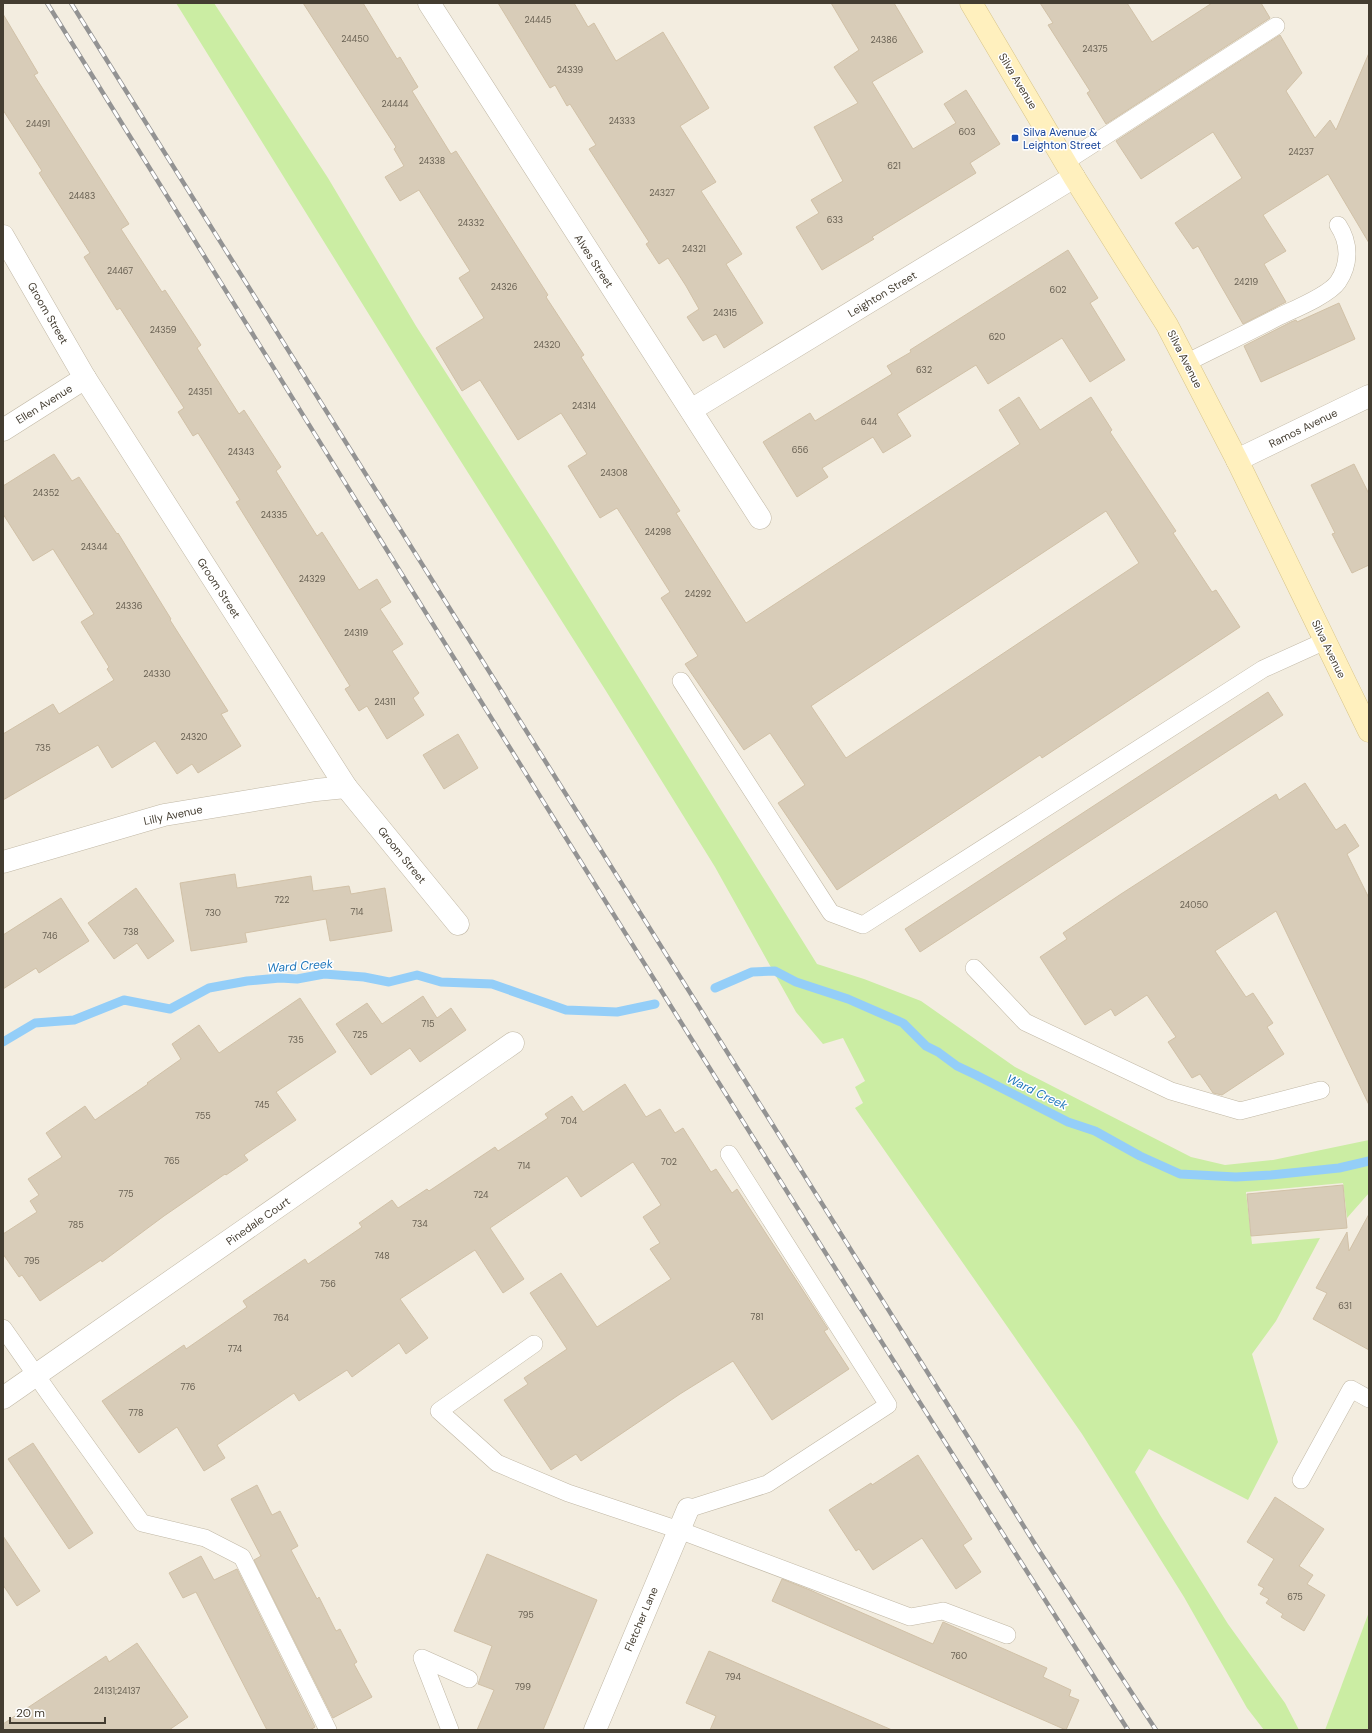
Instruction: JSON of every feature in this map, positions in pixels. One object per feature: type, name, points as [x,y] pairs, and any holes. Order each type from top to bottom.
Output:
[{"type":"street","name":"Alves Street","points":[[429,3],[760,518]]},
{"type":"street","name":"Silva Avenue","points":[[971,3],[1070,170],[1167,325],[1237,460],[1369,731]]},
{"type":"street","name":"Leighton Street","points":[[691,410],[1070,170]]},
{"type":"street","name":"Groom Street","points":[[3,236],[85,378],[346,787],[458,924]]},
{"type":"street","name":"Ellen Avenue","points":[[3,430],[85,378]]},
{"type":"street","name":"Ramos Avenue","points":[[1237,460],[1369,396]]},
{"type":"street","name":"Lilly Avenue","points":[[3,862],[164,815],[316,790],[346,787]]},
{"type":"street","name":"Pinedale Court","points":[[3,1398],[513,1043]]},
{"type":"street","name":"Fletcher Lane","points":[[595,1730],[688,1509]]},
{"type":"lane","points":[[1070,170],[1276,26]]},
{"type":"lane","points":[[1186,362],[1317,298],[1337,284],[1345,267],[1348,250],[1343,233],[1338,225]]},
{"type":"lane","points":[[681,681],[831,913],[863,925],[1263,669],[1325,641]]},
{"type":"lane","points":[[974,968],[1026,1022],[1171,1091],[1240,1111],[1321,1090]]},
{"type":"lane","points":[[688,1509],[767,1484],[888,1406],[729,1154]]},
{"type":"lane","points":[[3,1328],[142,1523],[205,1538],[242,1558],[328,1730]]},
{"type":"lane","points":[[534,1344],[439,1411],[497,1463],[568,1493],[679,1530],[910,1617],[943,1611],[1007,1635]]},
{"type":"lane","points":[[1301,1480],[1351,1389],[1369,1399]]},
{"type":"lane","points":[[450,1730],[422,1658],[469,1680]]},
{"type":"green space","points":[[176,3],[214,3],[328,178],[416,326],[553,540],[817,964],[864,979],[921,1001],[1015,1067],[1191,1157],[1225,1165],[1273,1160],[1369,1140],[1369,1193],[1347,1218],[1343,1183],[1246,1192],[1252,1244],[1320,1238],[1276,1321],[1252,1354],[1278,1442],[1248,1500],[1149,1449],[1135,1472],[1228,1624],[1285,1703],[1299,1730],[1264,1730],[1247,1708],[1184,1597],[1082,1434],[855,1108],[863,1103],[855,1087],[865,1081],[843,1038],[823,1044],[796,1012],[715,867],[606,691],[417,392]]},
{"type":"green space","points":[[1369,1612],[1369,1730],[1325,1730]]},
{"type":"building","points":[[303,3],[363,3],[397,59],[400,57],[418,87],[412,91],[451,154],[456,151],[548,295],[546,297],[584,355],[581,357],[680,511],[676,513],[746,623],[1020,444],[999,410],[1019,397],[1040,430],[1091,397],[1112,430],[1110,432],[1176,531],[1173,533],[1212,592],[1216,590],[1240,627],[1042,758],[1040,755],[837,890],[778,803],[805,785],[770,733],[744,750],[685,664],[698,656],[661,598],[670,592],[617,508],[600,518],[568,466],[587,454],[561,413],[518,440],[480,380],[462,391],[436,348],[484,318],[459,278],[470,271],[419,190],[400,201],[385,177],[404,166],[394,149],[396,147]],"holes":[[[1106,511],[1139,563],[846,758],[811,706]]]},
{"type":"building","points":[[498,3],[574,3],[588,27],[594,23],[616,61],[663,32],[709,108],[680,126],[716,182],[701,191],[742,254],[726,264],[763,323],[724,348],[716,334],[703,341],[687,317],[699,309],[686,286],[668,258],[659,264],[646,244],[649,242],[589,149],[596,145],[570,104],[567,106],[555,85],[550,88]]},
{"type":"building","points":[[831,3],[894,3],[923,52],[872,82],[913,149],[956,123],[944,104],[966,90],[1000,144],[970,163],[976,173],[872,237],[874,239],[822,270],[796,227],[819,213],[811,200],[843,181],[814,127],[858,103],[834,67],[859,50]]},
{"type":"building","points":[[1040,3],[1127,3],[1152,42],[1212,3],[1261,3],[1270,18],[1106,124],[1087,93],[1090,91],[1048,25],[1053,23]]},
{"type":"building","points":[[3,14],[38,73],[34,75],[129,224],[121,229],[162,292],[165,290],[201,345],[197,348],[239,414],[244,410],[281,467],[276,471],[317,536],[322,532],[359,590],[377,579],[391,602],[380,609],[403,644],[392,651],[419,693],[413,698],[424,715],[387,739],[367,706],[359,711],[345,689],[350,686],[236,502],[240,500],[198,433],[193,436],[178,412],[184,408],[120,308],[117,310],[84,257],[90,253],[39,173],[42,171],[3,110]]},
{"type":"building","points":[[1280,35],[1302,73],[1286,91],[1315,138],[1330,120],[1336,130],[1369,53],[1369,243],[1328,174],[1263,215],[1286,251],[1264,264],[1286,302],[1243,324],[1198,246],[1193,249],[1175,223],[1242,178],[1213,132],[1141,179],[1116,141]]},
{"type":"building","points":[[1068,250],[1098,298],[1090,303],[1125,360],[1090,382],[1062,338],[988,384],[976,365],[897,414],[911,436],[883,453],[873,437],[822,468],[828,477],[797,497],[763,442],[810,413],[815,421],[892,374],[887,366]]},
{"type":"building","points":[[1339,303],[1355,339],[1261,382],[1244,346],[1291,322],[1296,320],[1297,322]]},
{"type":"building","points":[[54,454],[72,481],[79,477],[117,534],[118,533],[171,619],[170,620],[228,711],[221,714],[241,746],[198,773],[192,764],[177,774],[155,741],[112,768],[98,745],[3,800],[3,734],[53,704],[59,714],[114,680],[107,669],[109,667],[81,622],[94,614],[53,549],[33,561],[3,514],[3,486]]},
{"type":"building","points":[[1354,464],[1369,494],[1369,565],[1352,573],[1332,534],[1335,533],[1311,485]]},
{"type":"building","points":[[1268,692],[1283,715],[920,952],[905,929]]},
{"type":"building","points":[[458,734],[478,768],[444,789],[423,755]]},
{"type":"building","points":[[1305,783],[1336,830],[1345,824],[1359,846],[1347,854],[1369,898],[1369,1105],[1276,911],[1215,951],[1246,997],[1253,993],[1273,1023],[1267,1027],[1284,1054],[1222,1095],[1213,1093],[1200,1074],[1192,1078],[1168,1042],[1176,1037],[1147,995],[1115,1016],[1111,1009],[1085,1025],[1040,957],[1067,939],[1063,933],[1121,894],[1276,794],[1279,800]]},
{"type":"building","points":[[235,874],[237,888],[311,876],[313,891],[349,886],[351,894],[385,888],[392,931],[330,941],[326,919],[245,933],[247,942],[191,951],[180,883]]},
{"type":"building","points":[[136,888],[174,941],[148,959],[137,943],[114,959],[88,923]]},
{"type":"building","points":[[61,898],[89,941],[39,973],[36,968],[3,989],[3,935]]},
{"type":"building","points":[[423,996],[437,1018],[451,1008],[466,1030],[420,1062],[410,1048],[371,1075],[336,1024],[367,1003],[382,1024]]},
{"type":"building","points":[[300,998],[336,1052],[276,1092],[296,1120],[244,1155],[248,1160],[164,1216],[102,1262],[101,1260],[40,1301],[22,1275],[19,1277],[3,1254],[3,1234],[37,1212],[30,1201],[39,1195],[28,1179],[62,1157],[46,1133],[85,1106],[95,1120],[148,1084],[147,1083],[181,1059],[172,1044],[199,1025],[219,1053]]},
{"type":"building","points":[[625,1084],[646,1117],[660,1109],[675,1133],[683,1128],[711,1172],[716,1169],[732,1193],[737,1189],[828,1329],[824,1331],[849,1369],[772,1420],[733,1361],[680,1394],[581,1461],[576,1454],[551,1470],[504,1400],[528,1384],[524,1378],[567,1349],[530,1293],[561,1273],[597,1327],[671,1279],[650,1249],[660,1243],[643,1217],[661,1205],[633,1162],[581,1197],[567,1176],[490,1228],[524,1279],[503,1293],[475,1250],[400,1299],[428,1338],[406,1354],[399,1343],[352,1377],[347,1370],[299,1401],[294,1393],[217,1445],[225,1458],[204,1471],[177,1427],[139,1453],[102,1401],[184,1345],[186,1349],[247,1307],[243,1301],[305,1259],[308,1264],[362,1227],[359,1223],[392,1200],[398,1208],[427,1189],[429,1191],[495,1147],[498,1151],[548,1118],[545,1114],[572,1096],[583,1112]]},
{"type":"building","points":[[1343,1185],[1347,1228],[1251,1236],[1247,1194]]},
{"type":"building","points":[[1369,1214],[1369,1350],[1313,1319],[1327,1293],[1316,1288],[1347,1232],[1349,1251]]},
{"type":"building","points":[[33,1443],[93,1533],[69,1549],[8,1459]]},
{"type":"building","points":[[918,1455],[972,1539],[963,1545],[981,1572],[956,1589],[922,1538],[873,1570],[859,1549],[856,1551],[829,1510],[871,1483],[872,1485]]},
{"type":"building","points":[[257,1485],[272,1515],[280,1511],[298,1546],[291,1550],[317,1599],[319,1597],[336,1631],[340,1629],[357,1662],[354,1664],[372,1697],[333,1718],[254,1560],[261,1556],[231,1499]]},
{"type":"building","points":[[1275,1497],[1324,1529],[1299,1566],[1313,1575],[1307,1584],[1325,1595],[1304,1631],[1281,1617],[1283,1614],[1266,1603],[1269,1599],[1260,1594],[1264,1588],[1258,1585],[1274,1559],[1247,1542]]},
{"type":"building","points":[[3,1536],[40,1591],[17,1606],[3,1585]]},
{"type":"building","points":[[487,1554],[597,1600],[543,1730],[477,1730],[494,1690],[478,1684],[492,1646],[454,1631]]},
{"type":"building","points":[[201,1556],[214,1580],[237,1569],[315,1727],[310,1730],[267,1730],[196,1592],[183,1598],[169,1573]]},
{"type":"building","points":[[782,1579],[933,1644],[943,1622],[1047,1668],[1043,1677],[1071,1690],[1069,1696],[1079,1700],[1066,1730],[772,1601]]},
{"type":"building","points":[[137,1643],[188,1717],[169,1730],[3,1730],[3,1724],[106,1656],[109,1662]]},
{"type":"building","points":[[709,1651],[892,1730],[710,1730],[716,1716],[686,1703]]},
{"type":"waterway","name":"Ward Creek","points":[[715,988],[752,972],[775,971],[796,982],[848,999],[903,1023],[926,1046],[938,1052],[957,1066],[1068,1122],[1095,1131],[1140,1156],[1180,1174],[1236,1177],[1271,1175],[1339,1168],[1369,1161]]},
{"type":"waterway","name":"Ward Creek","points":[[3,1042],[35,1023],[74,1020],[124,1000],[170,1009],[209,988],[247,981],[280,978],[297,979],[324,974],[364,977],[389,982],[417,975],[441,982],[492,984],[566,1010],[617,1012],[655,1004]]},
{"type":"railway","points":[[47,3],[855,1300],[1128,1730]]},
{"type":"railway","points":[[71,3],[1038,1549],[1156,1730]]},
{"type":"place","name":"Silva Avenue & Leighton Street","points":[[1015,138]]}]
